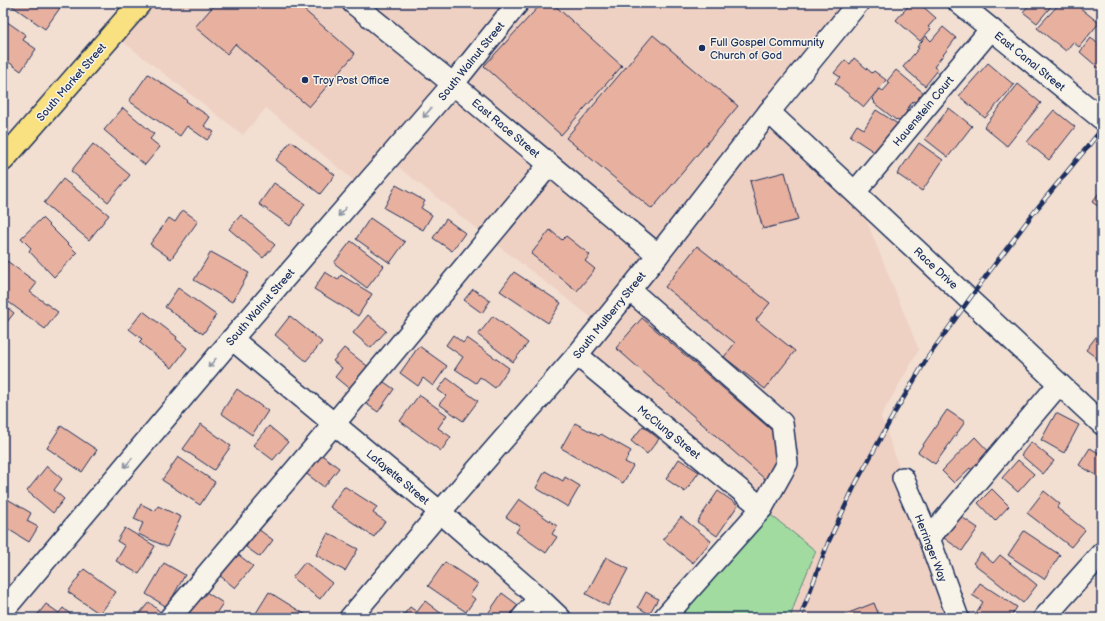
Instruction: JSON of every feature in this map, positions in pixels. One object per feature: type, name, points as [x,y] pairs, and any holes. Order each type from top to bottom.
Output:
[{"type":"main road","name":"South Market Street","points":[[4,158],[140,3]]},
{"type":"street","name":"East Race Street","points":[[353,3],[453,84],[658,255]]},
{"type":"street","name":"South Walnut Street","points":[[3,611],[232,339],[453,84],[518,3]]},
{"type":"street","name":"South Mulberry Street","points":[[350,618],[576,356],[658,255],[769,112],[858,3]]},
{"type":"street","name":"East Canal Street","points":[[959,3],[1102,119]]},
{"type":"street","name":"Hauenstein Court","points":[[855,192],[991,29]]},
{"type":"street","name":"Race Drive","points":[[769,112],[1102,424]]},
{"type":"street","points":[[170,618],[550,165]]},
{"type":"street","points":[[630,290],[782,423],[786,463],[762,508],[664,618]]},
{"type":"street","name":"Lafayette Street","points":[[232,339],[440,512],[560,618]]},
{"type":"street","name":"McClung Street","points":[[576,356],[762,508]]},
{"type":"street","points":[[929,538],[1060,384]]},
{"type":"street","name":"Herringer Way","points":[[904,478],[929,538],[958,618]]},
{"type":"street","points":[[1044,618],[1102,553]]},
{"type":"street","points":[[522,618],[539,598]]},
{"type":"shaded area","points":[[140,3],[858,3],[769,112],[855,192],[919,350],[881,416],[903,478],[958,618],[790,618],[798,594],[762,508],[577,355],[601,325],[388,159],[363,188],[266,108],[243,135],[113,34]]},
{"type":"green space","points":[[762,508],[816,551],[798,594],[790,618],[664,618]]},
{"type":"building","points":[[8,3],[53,3],[60,8],[45,29]]},
{"type":"building","name":"Troy Post Office","points":[[216,3],[296,3],[355,54],[309,107],[235,44],[227,54],[195,27]]},
{"type":"building","points":[[542,3],[552,3],[622,66],[561,135],[484,66]]},
{"type":"building","points":[[911,3],[919,3],[936,18],[928,27],[931,29],[920,41],[896,20]]},
{"type":"building","points":[[1030,3],[1054,3],[1037,23],[1023,12]]},
{"type":"building","points":[[1060,3],[1074,3],[1099,23],[1079,47],[1073,42],[1066,51],[1037,28]]},
{"type":"building","points":[[3,19],[26,35],[23,40],[36,49],[21,71],[3,58]]},
{"type":"building","points":[[943,27],[956,38],[934,67],[938,70],[925,86],[903,67],[919,48],[917,47],[926,36],[931,41]]},
{"type":"building","points":[[653,35],[738,106],[652,209],[566,138]]},
{"type":"building","points":[[1091,38],[1102,47],[1102,71],[1080,52]]},
{"type":"building","points":[[854,58],[872,73],[874,71],[886,80],[864,107],[835,83],[840,77],[834,73],[845,60],[850,64]]},
{"type":"building","points":[[988,63],[1014,85],[985,118],[959,96]]},
{"type":"building","points":[[896,70],[925,94],[917,104],[913,101],[906,111],[908,113],[901,122],[897,119],[896,120],[874,103],[875,102],[872,99],[880,89],[883,91],[890,83],[887,81]]},
{"type":"building","points":[[148,74],[210,117],[204,126],[214,132],[207,140],[187,126],[180,136],[129,101]]},
{"type":"building","points":[[1018,84],[1041,103],[1007,146],[984,127]]},
{"type":"building","points":[[123,108],[154,134],[150,139],[160,147],[145,165],[104,130]]},
{"type":"building","points":[[949,108],[972,126],[948,157],[925,139]]},
{"type":"building","points":[[876,110],[901,126],[882,157],[850,136],[857,125],[864,129]]},
{"type":"building","points":[[1054,110],[1075,127],[1049,160],[1027,142]]},
{"type":"building","points":[[291,141],[335,175],[320,194],[276,160]]},
{"type":"building","points":[[919,143],[943,160],[922,191],[897,174]]},
{"type":"building","points":[[93,144],[130,175],[108,202],[71,171]]},
{"type":"building","points":[[785,172],[798,220],[763,229],[750,181]]},
{"type":"building","points":[[63,179],[109,215],[89,240],[44,203]]},
{"type":"building","points":[[274,183],[305,204],[290,226],[259,204]]},
{"type":"building","points":[[396,185],[425,201],[421,208],[432,215],[423,230],[384,208]]},
{"type":"building","points":[[1102,189],[1102,209],[1092,202]]},
{"type":"building","points":[[183,210],[198,221],[171,259],[150,244],[169,218],[175,222]]},
{"type":"building","points":[[241,215],[275,245],[263,258],[229,229]]},
{"type":"building","points":[[42,218],[77,253],[54,277],[29,251],[31,248],[21,238]]},
{"type":"building","points":[[370,218],[405,242],[390,263],[356,239]]},
{"type":"building","points":[[446,219],[465,233],[452,251],[433,238]]},
{"type":"building","points":[[550,230],[562,240],[566,236],[590,255],[585,261],[595,269],[577,291],[531,254]]},
{"type":"building","points":[[351,241],[384,266],[367,288],[334,263]]},
{"type":"building","points":[[697,246],[770,303],[756,320],[795,351],[765,389],[724,357],[735,343],[665,287]]},
{"type":"building","points":[[211,252],[249,273],[232,302],[194,280]]},
{"type":"building","points":[[7,261],[37,283],[30,292],[58,312],[45,329],[3,298],[3,266]]},
{"type":"building","points":[[325,272],[338,280],[341,275],[372,294],[358,316],[314,289]]},
{"type":"building","points":[[514,272],[561,303],[548,323],[500,291]]},
{"type":"building","points":[[178,288],[216,315],[203,334],[165,307]]},
{"type":"building","points":[[473,289],[490,301],[482,313],[464,300]]},
{"type":"building","points":[[3,304],[14,313],[3,327]]},
{"type":"building","points":[[143,311],[177,337],[176,339],[187,348],[172,368],[139,342],[142,339],[129,329]]},
{"type":"building","points":[[368,315],[386,331],[371,348],[353,333]]},
{"type":"building","points":[[290,316],[322,342],[306,361],[275,335]]},
{"type":"building","points":[[493,316],[528,343],[513,362],[478,335]]},
{"type":"building","points":[[642,318],[775,433],[778,463],[766,480],[616,348]]},
{"type":"building","points":[[1102,329],[1102,362],[1086,350]]},
{"type":"building","points":[[453,335],[463,343],[467,338],[509,368],[495,388],[480,377],[476,383],[455,369],[463,357],[446,345]]},
{"type":"building","points":[[419,346],[447,366],[433,386],[423,378],[418,386],[400,373]]},
{"type":"building","points":[[344,348],[370,368],[352,391],[335,377],[342,368],[333,361]]},
{"type":"building","points":[[377,377],[394,389],[378,412],[361,400]]},
{"type":"building","points":[[447,378],[478,401],[463,421],[439,404],[446,396],[438,390]]},
{"type":"building","points":[[237,389],[268,411],[252,435],[221,413]]},
{"type":"building","points":[[419,395],[447,415],[438,428],[451,437],[441,451],[400,421]]},
{"type":"building","points":[[947,410],[965,422],[935,464],[918,452]]},
{"type":"building","points":[[1056,413],[1079,425],[1064,453],[1041,440]]},
{"type":"building","points":[[575,423],[599,436],[601,434],[631,451],[625,462],[633,466],[623,483],[561,448]]},
{"type":"building","points":[[201,424],[231,446],[214,470],[183,449]]},
{"type":"building","points":[[61,426],[97,450],[82,472],[47,448]]},
{"type":"building","points":[[269,426],[288,442],[273,460],[253,445]]},
{"type":"building","points":[[643,426],[659,439],[647,454],[631,441]]},
{"type":"building","points":[[975,437],[992,455],[975,473],[970,468],[954,483],[942,471]]},
{"type":"building","points":[[1031,442],[1054,461],[1043,474],[1021,455]]},
{"type":"building","points":[[1090,448],[1102,455],[1102,479],[1079,465]]},
{"type":"building","points":[[319,453],[339,468],[324,487],[304,472]]},
{"type":"building","points":[[178,457],[215,482],[200,505],[162,480]]},
{"type":"building","points":[[679,459],[699,472],[685,492],[666,479]]},
{"type":"building","points":[[1018,460],[1034,474],[1018,492],[1002,478]]},
{"type":"building","points":[[47,466],[62,479],[54,490],[64,499],[53,513],[27,491]]},
{"type":"building","points":[[545,471],[563,481],[565,477],[580,486],[568,507],[536,488]]},
{"type":"building","points":[[344,486],[377,507],[373,513],[385,521],[374,537],[330,507]]},
{"type":"building","points":[[992,489],[1009,506],[995,521],[978,503]]},
{"type":"building","points":[[718,491],[738,505],[717,536],[697,522]]},
{"type":"building","points":[[1044,491],[1060,504],[1057,508],[1085,530],[1071,547],[1027,513]]},
{"type":"building","points":[[4,497],[31,513],[27,521],[38,527],[29,542],[3,526]]},
{"type":"building","points":[[519,499],[557,526],[552,534],[557,537],[546,553],[516,532],[520,526],[506,517]]},
{"type":"building","points":[[141,504],[155,511],[158,506],[181,517],[167,547],[138,534],[143,523],[134,519]]},
{"type":"building","points":[[960,516],[978,528],[962,551],[944,538]]},
{"type":"building","points":[[681,517],[711,541],[693,563],[663,539]]},
{"type":"building","points":[[125,528],[155,546],[139,574],[116,561],[125,546],[117,541]]},
{"type":"building","points":[[258,529],[273,540],[260,557],[246,547]]},
{"type":"building","points":[[1024,531],[1060,555],[1044,579],[1008,555]]},
{"type":"building","points":[[328,533],[358,549],[345,571],[316,555]]},
{"type":"building","points":[[236,553],[253,566],[235,588],[219,575]]},
{"type":"building","points":[[981,553],[993,563],[1000,555],[1037,585],[1023,603],[973,563]]},
{"type":"building","points":[[606,557],[628,569],[608,606],[586,594]]},
{"type":"building","points":[[305,562],[332,583],[320,599],[292,578]]},
{"type":"building","points":[[445,562],[478,584],[470,595],[475,599],[466,612],[428,586]]},
{"type":"building","points":[[164,563],[185,575],[167,607],[146,594]]},
{"type":"building","points":[[84,569],[116,592],[100,614],[68,592]]},
{"type":"building","points":[[980,583],[1017,607],[1010,618],[983,618],[976,613],[983,602],[972,595]]},
{"type":"building","points":[[203,590],[223,603],[213,618],[195,618],[188,613]]},
{"type":"building","points":[[269,592],[306,615],[304,618],[253,618]]},
{"type":"building","points":[[646,592],[658,599],[649,614],[638,607]]},
{"type":"building","points":[[502,593],[522,608],[515,618],[485,618]]},
{"type":"building","points":[[425,601],[447,618],[401,618],[410,607],[417,612]]},
{"type":"building","points":[[149,602],[165,616],[164,618],[136,618]]},
{"type":"building","points":[[874,603],[880,618],[848,618],[846,614]]},
{"type":"building","points":[[46,604],[59,613],[63,608],[75,618],[35,618]]},
{"type":"railway","points":[[800,618],[828,543],[856,483],[895,412],[928,357],[1035,211],[1102,129]]},
{"type":"place","name":"Full Gospel Community Church of God","points":[[702,48]]},
{"type":"place","name":"Troy Post Office","points":[[305,80]]}]
